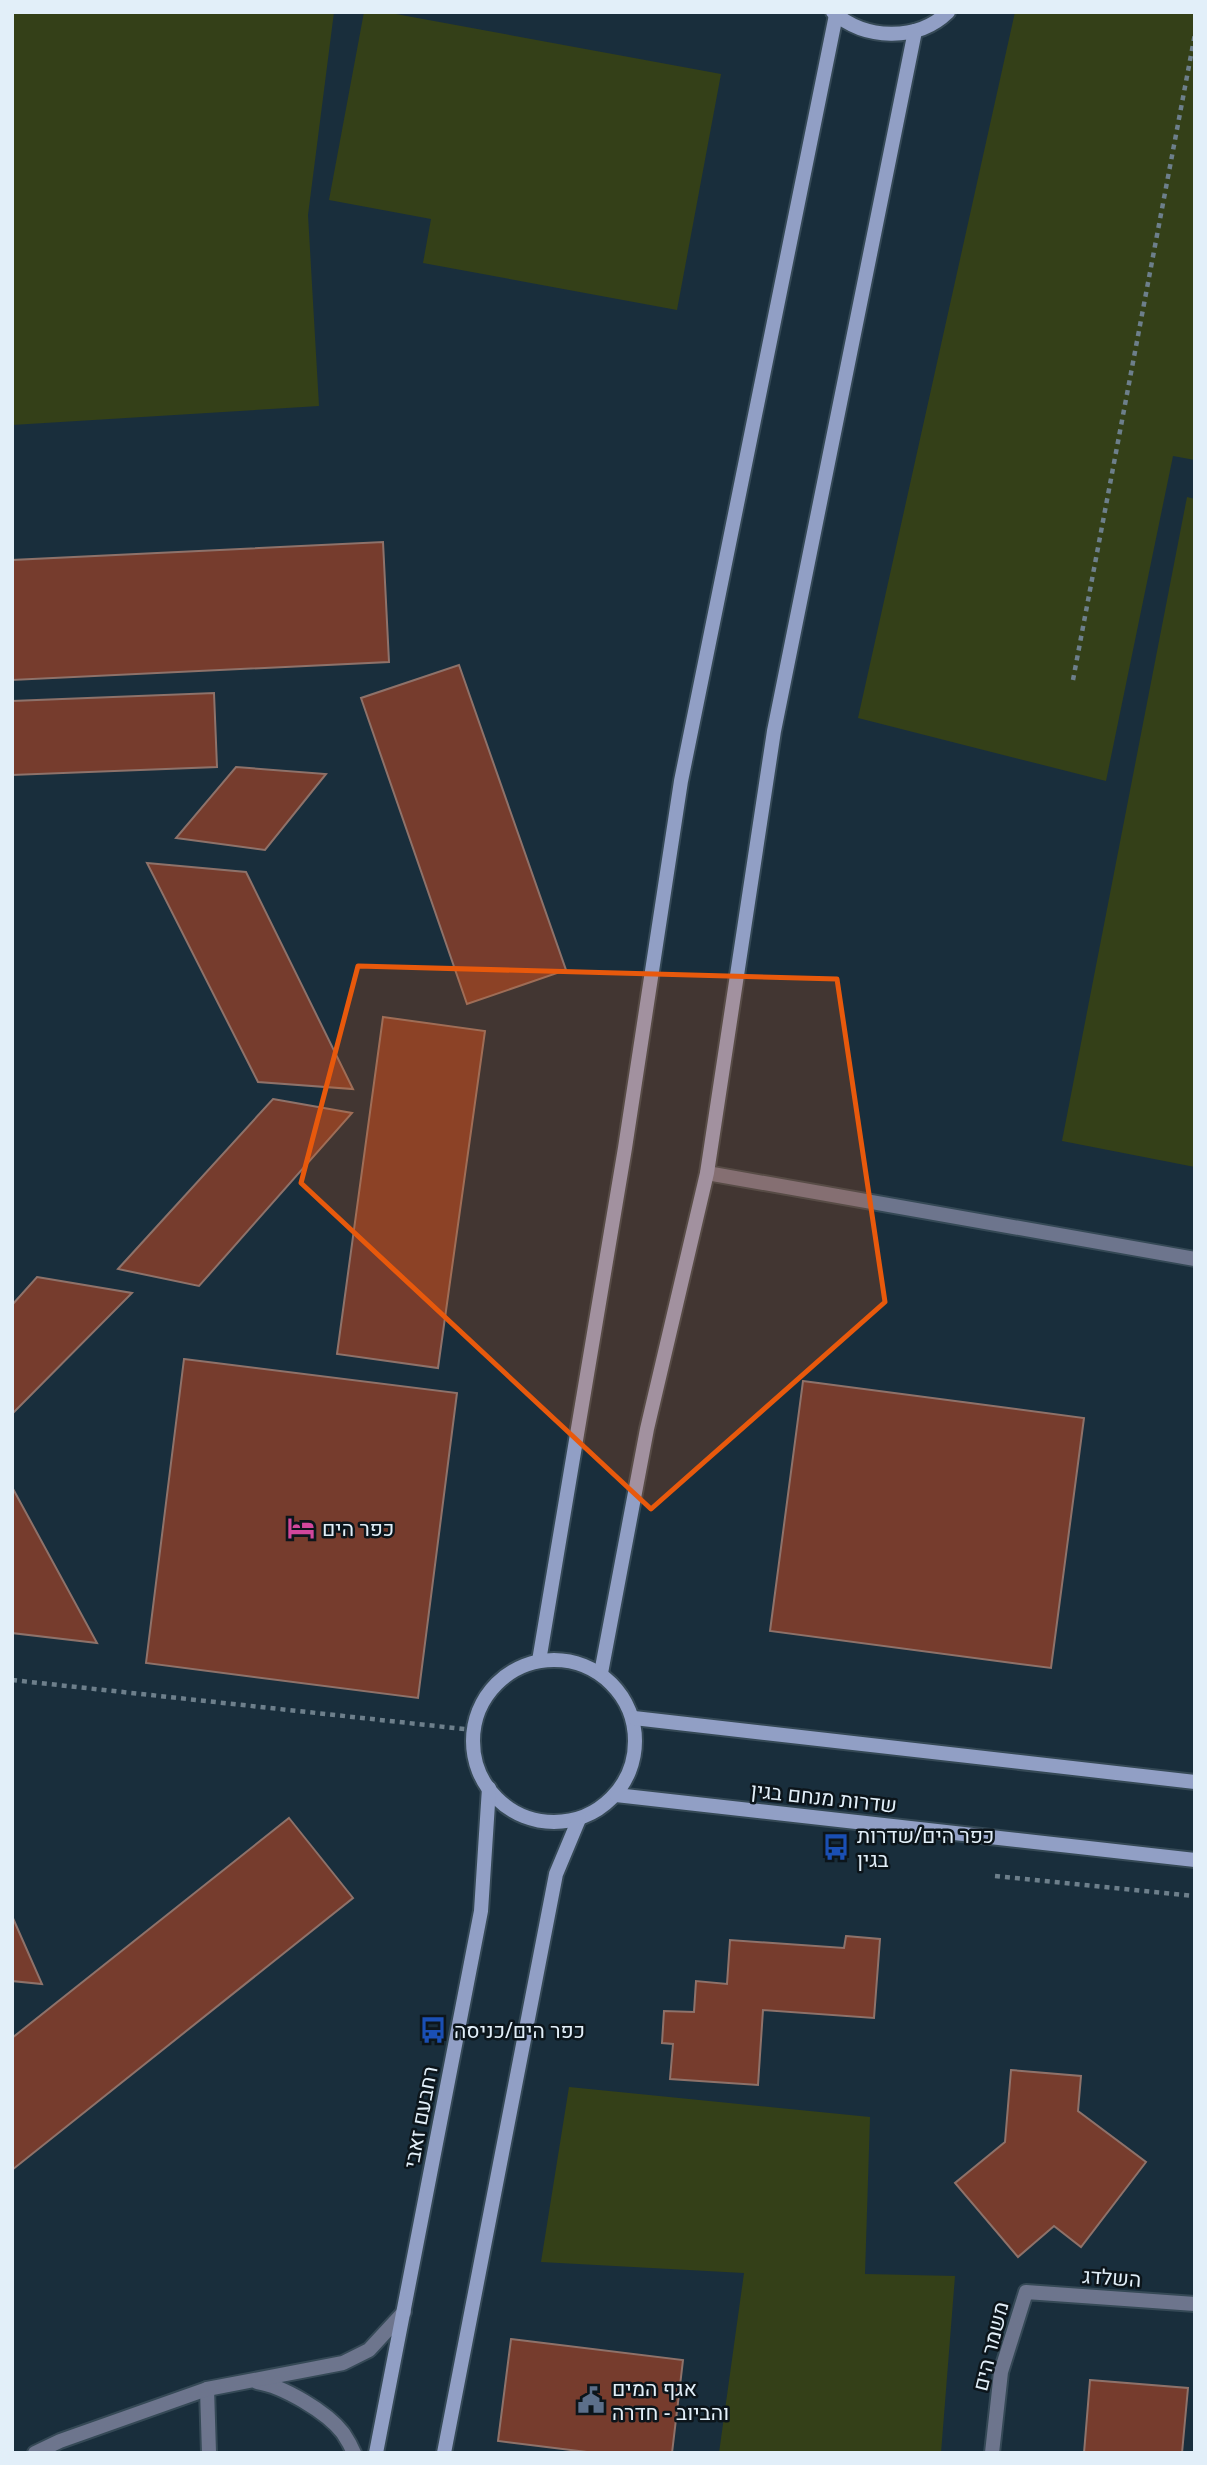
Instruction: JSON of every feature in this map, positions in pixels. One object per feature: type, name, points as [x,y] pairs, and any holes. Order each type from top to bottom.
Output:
[{"type":"street","points":[[538,1661],[625,1148],[681,781],[835,14],[860,29],[887,35],[915,31],[948,12]]},
{"type":"street","points":[[601,1673],[647,1429],[706,1173],[774,732],[915,31]]},
{"type":"street","points":[[706,1173],[1195,1259]]},
{"type":"street","points":[[560,1659],[601,1673],[621,1693],[634,1718],[636,1745],[631,1771],[616,1795],[599,1809],[579,1819],[558,1822],[536,1820],[515,1813],[488,1788],[481,1778],[473,1755],[473,1730],[480,1706],[494,1685],[514,1670],[538,1661],[560,1659]]},
{"type":"street","points":[[634,1718],[1195,1782]]},
{"type":"street","name":"רחבעם זאבי","points":[[376,2453],[481,1911],[488,1788]]},
{"type":"street","name":"שדרות מנחם בגין","points":[[616,1795],[1195,1860]]},
{"type":"street","points":[[444,2453],[556,1874],[579,1819]]},
{"type":"street","name":"השלדג","points":[[1026,2292],[1195,2304]]},
{"type":"street","name":"משמר הים","points":[[992,2453],[1001,2372],[1026,2292]]},
{"type":"street","points":[[35,2453],[60,2441],[207,2389],[343,2363],[369,2350],[404,2312]]},
{"type":"street","points":[[249,2380],[271,2384],[304,2401],[342,2432],[354,2453]]},
{"type":"street","points":[[207,2389],[209,2453]]},
{"type":"path","points":[[1073,680],[1195,34]]},
{"type":"path","points":[[12,1680],[473,1730]]},
{"type":"path","points":[[995,1876],[1195,1896]]},
{"type":"highlighted area","points":[[358,966],[837,979],[885,1302],[651,1509],[301,1183]]},
{"type":"green space","points":[[12,12],[334,12],[308,215],[319,406],[12,425]]},
{"type":"green space","points":[[364,12],[385,12],[721,74],[677,310],[423,263],[431,219],[329,200]]},
{"type":"green space","points":[[1015,12],[1195,12],[1195,460],[1173,456],[1106,781],[858,718]]},
{"type":"green space","points":[[1187,497],[1195,499],[1195,1167],[1062,1141]]},
{"type":"green space","points":[[569,2087],[870,2117],[865,2274],[955,2276],[941,2453],[719,2453],[744,2273],[541,2262]]},
{"type":"building","points":[[383,542],[389,662],[12,680],[12,560]]},
{"type":"building","points":[[459,665],[566,970],[467,1004],[361,698]]},
{"type":"building","points":[[214,693],[217,767],[12,775],[12,701]]},
{"type":"building","points":[[236,767],[326,774],[265,850],[176,838]]},
{"type":"building","points":[[147,863],[246,872],[353,1089],[258,1082]]},
{"type":"building","points":[[383,1017],[485,1031],[438,1368],[337,1354]]},
{"type":"building","points":[[273,1099],[352,1113],[199,1286],[118,1269]]},
{"type":"building","points":[[37,1277],[132,1293],[12,1414],[12,1305]]},
{"type":"building","name":"כפר הים","points":[[184,1359],[457,1393],[418,1698],[146,1663]]},
{"type":"building","points":[[803,1381],[1084,1418],[1051,1668],[770,1631]]},
{"type":"building","points":[[12,1487],[97,1643],[12,1633]]},
{"type":"building","points":[[289,1818],[353,1898],[12,2170],[12,2038]]},
{"type":"building","points":[[12,1916],[42,1984],[12,1981]]},
{"type":"building","points":[[846,1936],[880,1939],[874,2018],[763,2010],[758,2085],[670,2079],[673,2044],[662,2043],[664,2011],[694,2012],[696,1981],[727,1984],[730,1940],[844,1948]]},
{"type":"building","points":[[1011,2070],[1081,2076],[1078,2111],[1146,2162],[1081,2247],[1054,2226],[1018,2257],[955,2183],[1005,2142]]},
{"type":"building","name":"אגף המים והביוב - חדרה","points":[[511,2339],[683,2360],[672,2453],[595,2453],[498,2441]]},
{"type":"building","points":[[1090,2380],[1188,2388],[1182,2453],[1084,2453]]},
{"type":"place","name":"כפר הים","points":[[301,1528]]},
{"type":"place","name":"כפר הים/שדרות בגין","points":[[836,1847]]},
{"type":"place","name":"כפר הים/כניסה","points":[[433,2030]]},
{"type":"place","name":"אגף המים והביוב - חדרה","points":[[591,2400]]}]
